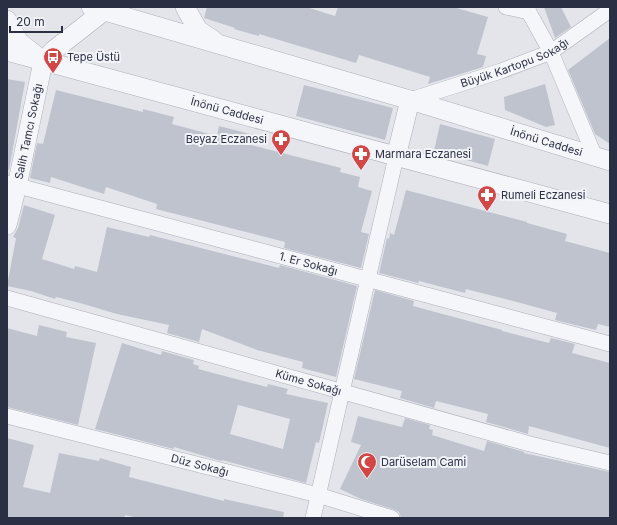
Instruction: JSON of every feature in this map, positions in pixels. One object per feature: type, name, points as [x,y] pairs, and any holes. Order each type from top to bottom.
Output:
[{"type":"street","points":[[185,7],[198,30],[221,45]]},
{"type":"street","points":[[506,7],[527,10],[551,52],[603,159]]},
{"type":"street","points":[[7,20],[20,42],[43,62],[54,50],[101,8]]},
{"type":"street","name":"İnönü Caddesi","points":[[101,8],[603,159]]},
{"type":"street","name":"Büyük Kartopu Sokağı","points":[[410,100],[500,71],[551,52],[610,10]]},
{"type":"street","name":"İnönü Caddesi","points":[[7,51],[43,62],[610,214]]},
{"type":"street","name":"Salih Tamcı Sokağı","points":[[7,225],[12,184],[43,62]]},
{"type":"street","points":[[313,518],[410,100]]},
{"type":"street","name":"1. Er Sokağı","points":[[12,184],[610,344]]},
{"type":"street","name":"Küme Sokağı","points":[[7,298],[530,444],[610,463]]},
{"type":"street","name":"Düz Sokağı","points":[[7,416],[318,495],[392,518]]},
{"type":"building","points":[[207,7],[306,7],[335,16],[338,7],[453,7],[488,17],[477,54],[486,56],[483,67],[428,84],[430,77],[359,55],[356,63],[259,34],[259,36],[234,29],[235,28],[204,18]]},
{"type":"building","points":[[544,7],[561,7],[571,27],[555,38]]},
{"type":"building","points":[[610,38],[610,144],[595,134],[568,70]]},
{"type":"building","points":[[7,79],[25,82],[9,170],[7,169]]},
{"type":"building","points":[[545,84],[555,125],[546,127],[505,110],[504,97]]},
{"type":"building","points":[[304,85],[393,108],[385,140],[296,116]]},
{"type":"building","points":[[56,90],[143,112],[143,109],[174,117],[172,124],[217,136],[219,126],[254,135],[251,145],[341,168],[340,172],[360,177],[358,187],[372,191],[361,232],[369,234],[361,268],[284,248],[285,242],[156,209],[157,204],[106,187],[104,194],[51,177],[50,183],[30,178],[37,143],[43,144]]},
{"type":"building","points":[[440,124],[495,139],[488,166],[434,151]]},
{"type":"building","points":[[406,190],[567,234],[565,241],[610,253],[610,327],[598,324],[596,330],[555,320],[557,313],[517,302],[466,289],[465,293],[419,281],[418,283],[379,273],[387,238],[389,239],[390,233],[394,235]]},
{"type":"building","points":[[24,205],[55,215],[42,259],[74,269],[75,266],[97,272],[107,227],[149,237],[150,235],[279,268],[280,265],[357,286],[336,377],[302,368],[303,362],[257,350],[202,329],[199,342],[167,333],[169,325],[117,314],[80,303],[56,297],[55,299],[31,291],[7,286],[16,238],[13,237],[18,228]]},
{"type":"building","points":[[375,290],[414,301],[413,306],[502,331],[549,343],[551,338],[575,344],[572,353],[610,363],[610,448],[529,426],[528,434],[486,422],[488,414],[436,401],[434,408],[400,398],[402,391],[354,379]]},
{"type":"building","points":[[39,325],[67,332],[66,337],[96,343],[78,425],[7,407],[7,328],[37,336]]},
{"type":"building","points":[[122,343],[161,355],[162,351],[194,360],[193,364],[199,366],[198,369],[267,387],[268,384],[288,389],[286,394],[328,403],[319,443],[316,442],[306,483],[174,447],[174,449],[95,429]],"holes":[[[238,405],[290,419],[283,449],[230,434]]]},
{"type":"building","points":[[358,416],[402,427],[405,418],[430,425],[429,429],[433,430],[432,435],[484,451],[487,441],[524,453],[610,472],[610,518],[401,518],[399,512],[395,510],[361,499],[340,489],[361,445],[351,442]]},
{"type":"building","points":[[7,438],[34,445],[23,487],[50,493],[59,453],[99,461],[100,458],[131,467],[129,477],[224,501],[224,499],[284,512],[283,518],[139,518],[125,515],[124,518],[7,518]]},
{"type":"place","name":"Tepe Üstü","points":[[53,74]]},
{"type":"place","name":"Beyaz Eczanesi","points":[[281,156]]},
{"type":"place","name":"Marmara Eczanesi","points":[[361,171]]},
{"type":"place","name":"Rumeli Eczanesi","points":[[487,212]]},
{"type":"place","name":"Darüselam Cami","points":[[367,479]]}]
